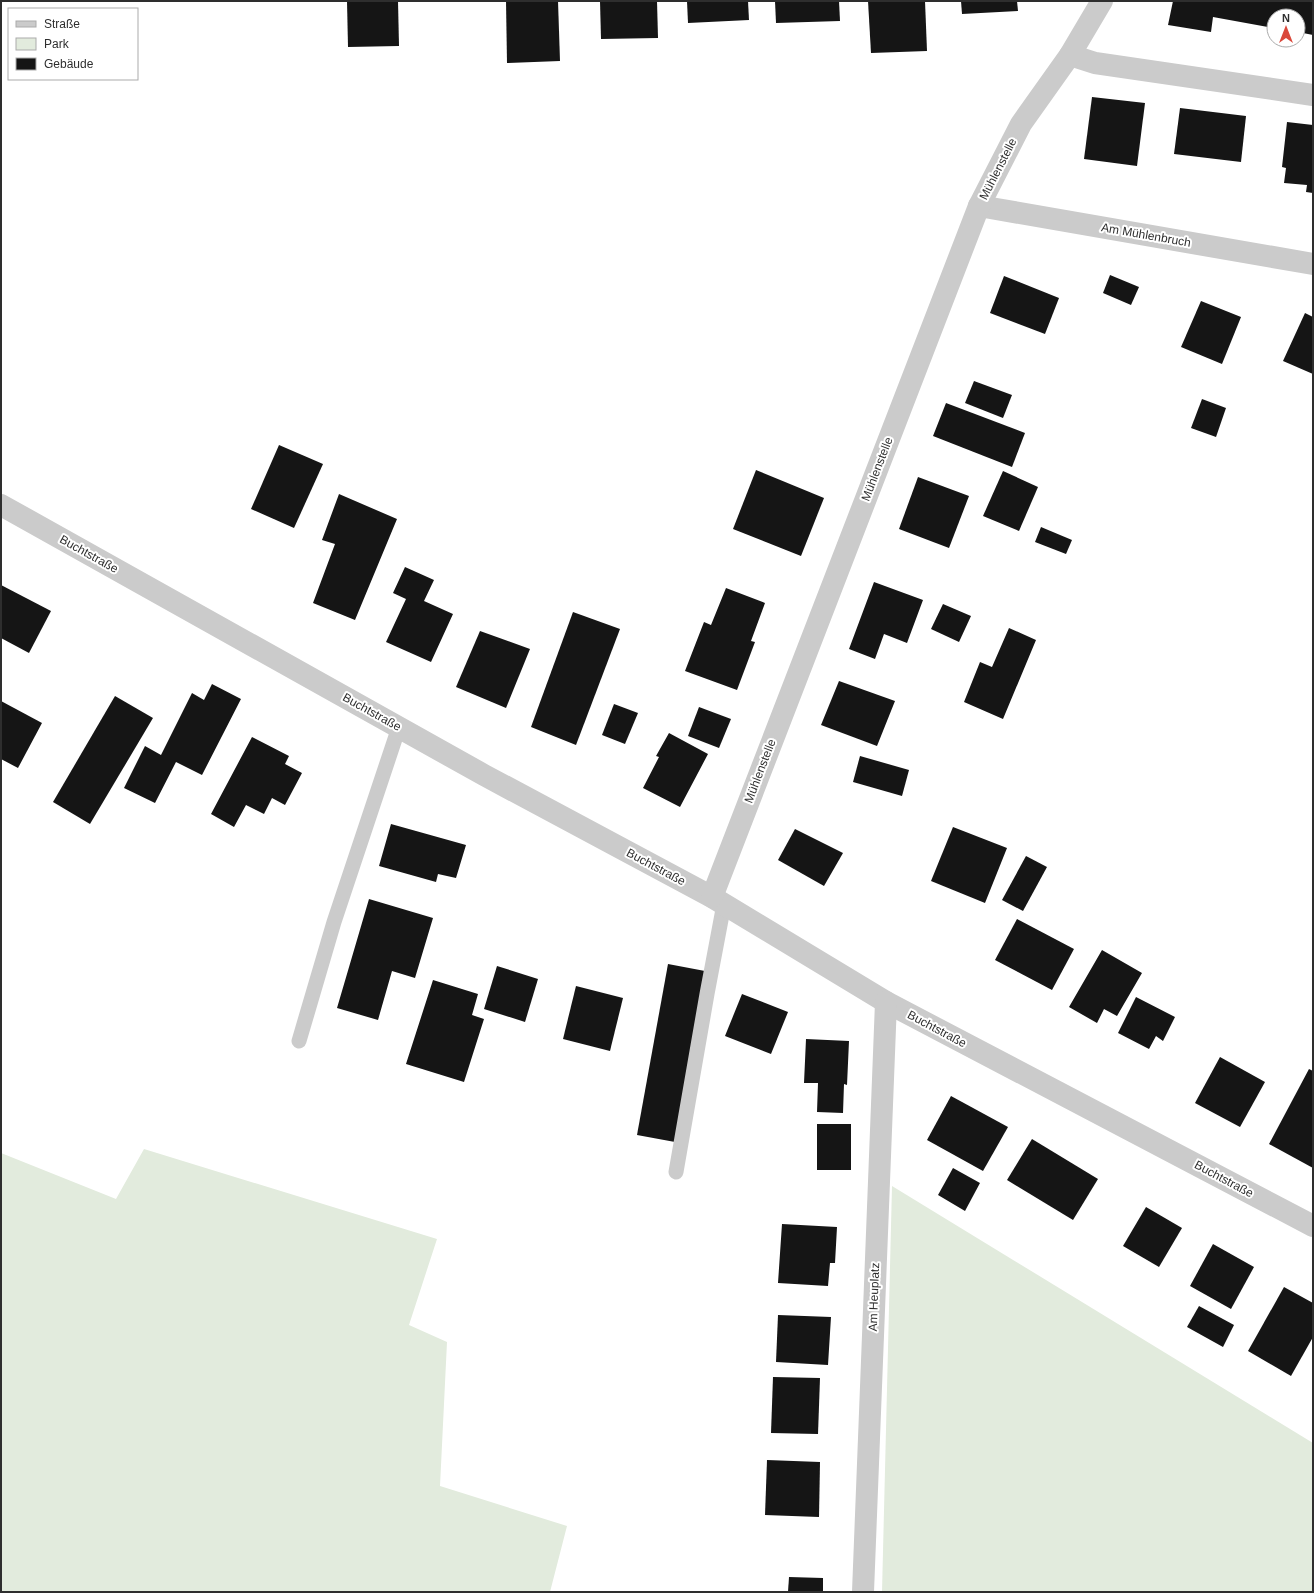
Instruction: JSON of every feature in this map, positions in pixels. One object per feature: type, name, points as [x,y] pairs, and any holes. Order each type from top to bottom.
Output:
[{"type":"street","name":"Mühlenstelle","points":[[718,900],[979,206],[1021,124],[1070,55],[1102,1]]},
{"type":"street","points":[[1070,55],[1095,63],[1313,95]]},
{"type":"street","name":"Am Mühlenbruch","points":[[979,206],[1313,264]]},
{"type":"street","name":"Buchtstraße","points":[[1,505],[484,775],[718,900],[886,1002],[1313,1226]]},
{"type":"street","name":"Am Heuplatz","points":[[863,1592],[886,1002]]},
{"type":"lane","points":[[299,1040],[334,922],[399,728]]},
{"type":"lane","points":[[676,1172],[707,994],[718,900]]},
{"type":"green space","points":[[144,1149],[437,1239],[409,1325],[447,1342],[440,1486],[567,1526],[550,1592],[1,1592],[1,1153],[116,1199]]},
{"type":"green space","points":[[892,1186],[1313,1443],[1313,1592],[882,1592]]},
{"type":"building","points":[[347,1],[398,1],[399,46],[348,47]]},
{"type":"building","points":[[506,1],[558,1],[560,61],[507,63]]},
{"type":"building","points":[[600,1],[657,1],[658,38],[601,39]]},
{"type":"building","points":[[687,1],[748,1],[749,20],[688,23]]},
{"type":"building","points":[[775,1],[839,1],[840,21],[776,23]]},
{"type":"building","points":[[868,1],[925,1],[927,51],[871,53]]},
{"type":"building","points":[[961,1],[1017,1],[1018,11],[962,14]]},
{"type":"building","points":[[1173,1],[1313,1],[1313,35],[1306,34],[1306,8],[1266,8],[1266,27],[1213,17],[1211,32],[1168,25]]},
{"type":"building","points":[[1092,97],[1145,103],[1137,166],[1084,159]]},
{"type":"building","points":[[1180,108],[1246,116],[1241,162],[1174,154]]},
{"type":"building","points":[[1287,122],[1313,125],[1313,193],[1306,192],[1307,185],[1284,183],[1286,168],[1282,167]]},
{"type":"building","points":[[1110,275],[1139,287],[1131,305],[1103,293]]},
{"type":"building","points":[[1004,276],[1059,298],[1045,334],[990,313]]},
{"type":"building","points":[[1201,301],[1241,317],[1222,364],[1181,347]]},
{"type":"building","points":[[1305,313],[1313,317],[1313,374],[1283,361]]},
{"type":"building","points":[[974,381],[1012,395],[1003,418],[965,403]]},
{"type":"building","points":[[1202,399],[1226,408],[1216,437],[1191,428]]},
{"type":"building","points":[[946,403],[1025,433],[1012,467],[933,436]]},
{"type":"building","points":[[279,445],[323,464],[294,528],[251,509]]},
{"type":"building","points":[[756,470],[824,498],[801,556],[733,529]]},
{"type":"building","points":[[1003,471],[1038,487],[1019,531],[983,516]]},
{"type":"building","points":[[918,477],[969,496],[949,548],[899,529]]},
{"type":"building","points":[[339,494],[397,519],[355,620],[313,603],[335,544],[322,540]]},
{"type":"building","points":[[1041,527],[1072,540],[1066,554],[1035,542]]},
{"type":"building","points":[[405,567],[434,580],[424,601],[453,614],[431,662],[386,642],[406,599],[393,593]]},
{"type":"building","points":[[874,582],[923,600],[907,643],[884,634],[875,659],[849,649]]},
{"type":"building","points":[[1,585],[51,611],[29,653],[1,638]]},
{"type":"building","points":[[726,588],[765,603],[751,641],[755,642],[737,690],[685,671],[704,622],[711,625]]},
{"type":"building","points":[[943,604],[971,616],[959,642],[931,629]]},
{"type":"building","points":[[573,612],[620,629],[576,745],[531,727]]},
{"type":"building","points":[[1009,628],[1036,640],[1003,719],[964,702],[980,662],[992,667]]},
{"type":"building","points":[[480,631],[530,649],[506,708],[456,687]]},
{"type":"building","points":[[839,681],[895,701],[877,746],[821,725]]},
{"type":"building","points":[[212,684],[241,699],[202,775],[176,762],[155,803],[124,788],[145,746],[161,755],[192,693],[204,700]]},
{"type":"building","points":[[115,696],[153,718],[90,824],[53,802]]},
{"type":"building","points":[[1,701],[42,723],[18,768],[1,759]]},
{"type":"building","points":[[614,704],[638,713],[625,744],[602,735]]},
{"type":"building","points":[[699,707],[731,719],[719,748],[688,736]]},
{"type":"building","points":[[669,733],[708,754],[680,807],[643,788],[659,757],[656,756]]},
{"type":"building","points":[[252,737],[289,756],[285,764],[302,773],[285,805],[272,798],[264,814],[246,805],[234,827],[211,814]]},
{"type":"building","points":[[860,756],[909,770],[902,796],[853,782]]},
{"type":"building","points":[[391,824],[466,845],[456,878],[438,874],[436,882],[379,866]]},
{"type":"building","points":[[953,827],[1007,848],[985,903],[931,881]]},
{"type":"building","points":[[795,829],[843,853],[824,886],[778,860]]},
{"type":"building","points":[[1026,856],[1047,867],[1023,911],[1002,900]]},
{"type":"building","points":[[369,899],[433,918],[415,978],[392,971],[378,1020],[337,1008]]},
{"type":"building","points":[[1017,919],[1074,949],[1052,990],[995,960]]},
{"type":"building","points":[[1102,950],[1142,973],[1117,1016],[1104,1009],[1097,1023],[1069,1007]]},
{"type":"building","points":[[668,964],[705,971],[675,1142],[637,1135]]},
{"type":"building","points":[[497,966],[538,979],[525,1022],[484,1009]]},
{"type":"building","points":[[433,980],[478,994],[472,1015],[484,1019],[464,1082],[406,1064]]},
{"type":"building","points":[[576,986],[623,998],[610,1051],[563,1039]]},
{"type":"building","points":[[742,994],[788,1012],[771,1054],[725,1036]]},
{"type":"building","points":[[1136,997],[1175,1017],[1163,1041],[1156,1036],[1149,1049],[1118,1033]]},
{"type":"building","points":[[806,1039],[849,1041],[847,1085],[844,1084],[843,1113],[817,1112],[818,1083],[804,1083]]},
{"type":"building","points":[[1220,1057],[1265,1082],[1240,1127],[1195,1103]]},
{"type":"building","points":[[1309,1069],[1313,1071],[1313,1168],[1269,1144]]},
{"type":"building","points":[[951,1096],[1008,1127],[983,1171],[927,1140]]},
{"type":"building","points":[[817,1124],[851,1124],[851,1170],[817,1170]]},
{"type":"building","points":[[1032,1139],[1098,1179],[1073,1220],[1007,1180]]},
{"type":"building","points":[[953,1168],[980,1183],[965,1211],[938,1195]]},
{"type":"building","points":[[1146,1207],[1182,1228],[1159,1267],[1123,1246]]},
{"type":"building","points":[[782,1224],[837,1227],[835,1263],[830,1263],[828,1286],[778,1283]]},
{"type":"building","points":[[1213,1244],[1254,1267],[1231,1309],[1190,1286]]},
{"type":"building","points":[[1284,1287],[1313,1303],[1313,1337],[1291,1376],[1248,1351]]},
{"type":"building","points":[[1199,1306],[1234,1325],[1223,1347],[1187,1327]]},
{"type":"building","points":[[778,1315],[831,1317],[828,1365],[776,1362]]},
{"type":"building","points":[[773,1377],[820,1378],[818,1434],[771,1433]]},
{"type":"building","points":[[767,1460],[820,1462],[819,1517],[765,1515]]},
{"type":"building","points":[[789,1577],[823,1578],[823,1592],[788,1592]]}]
